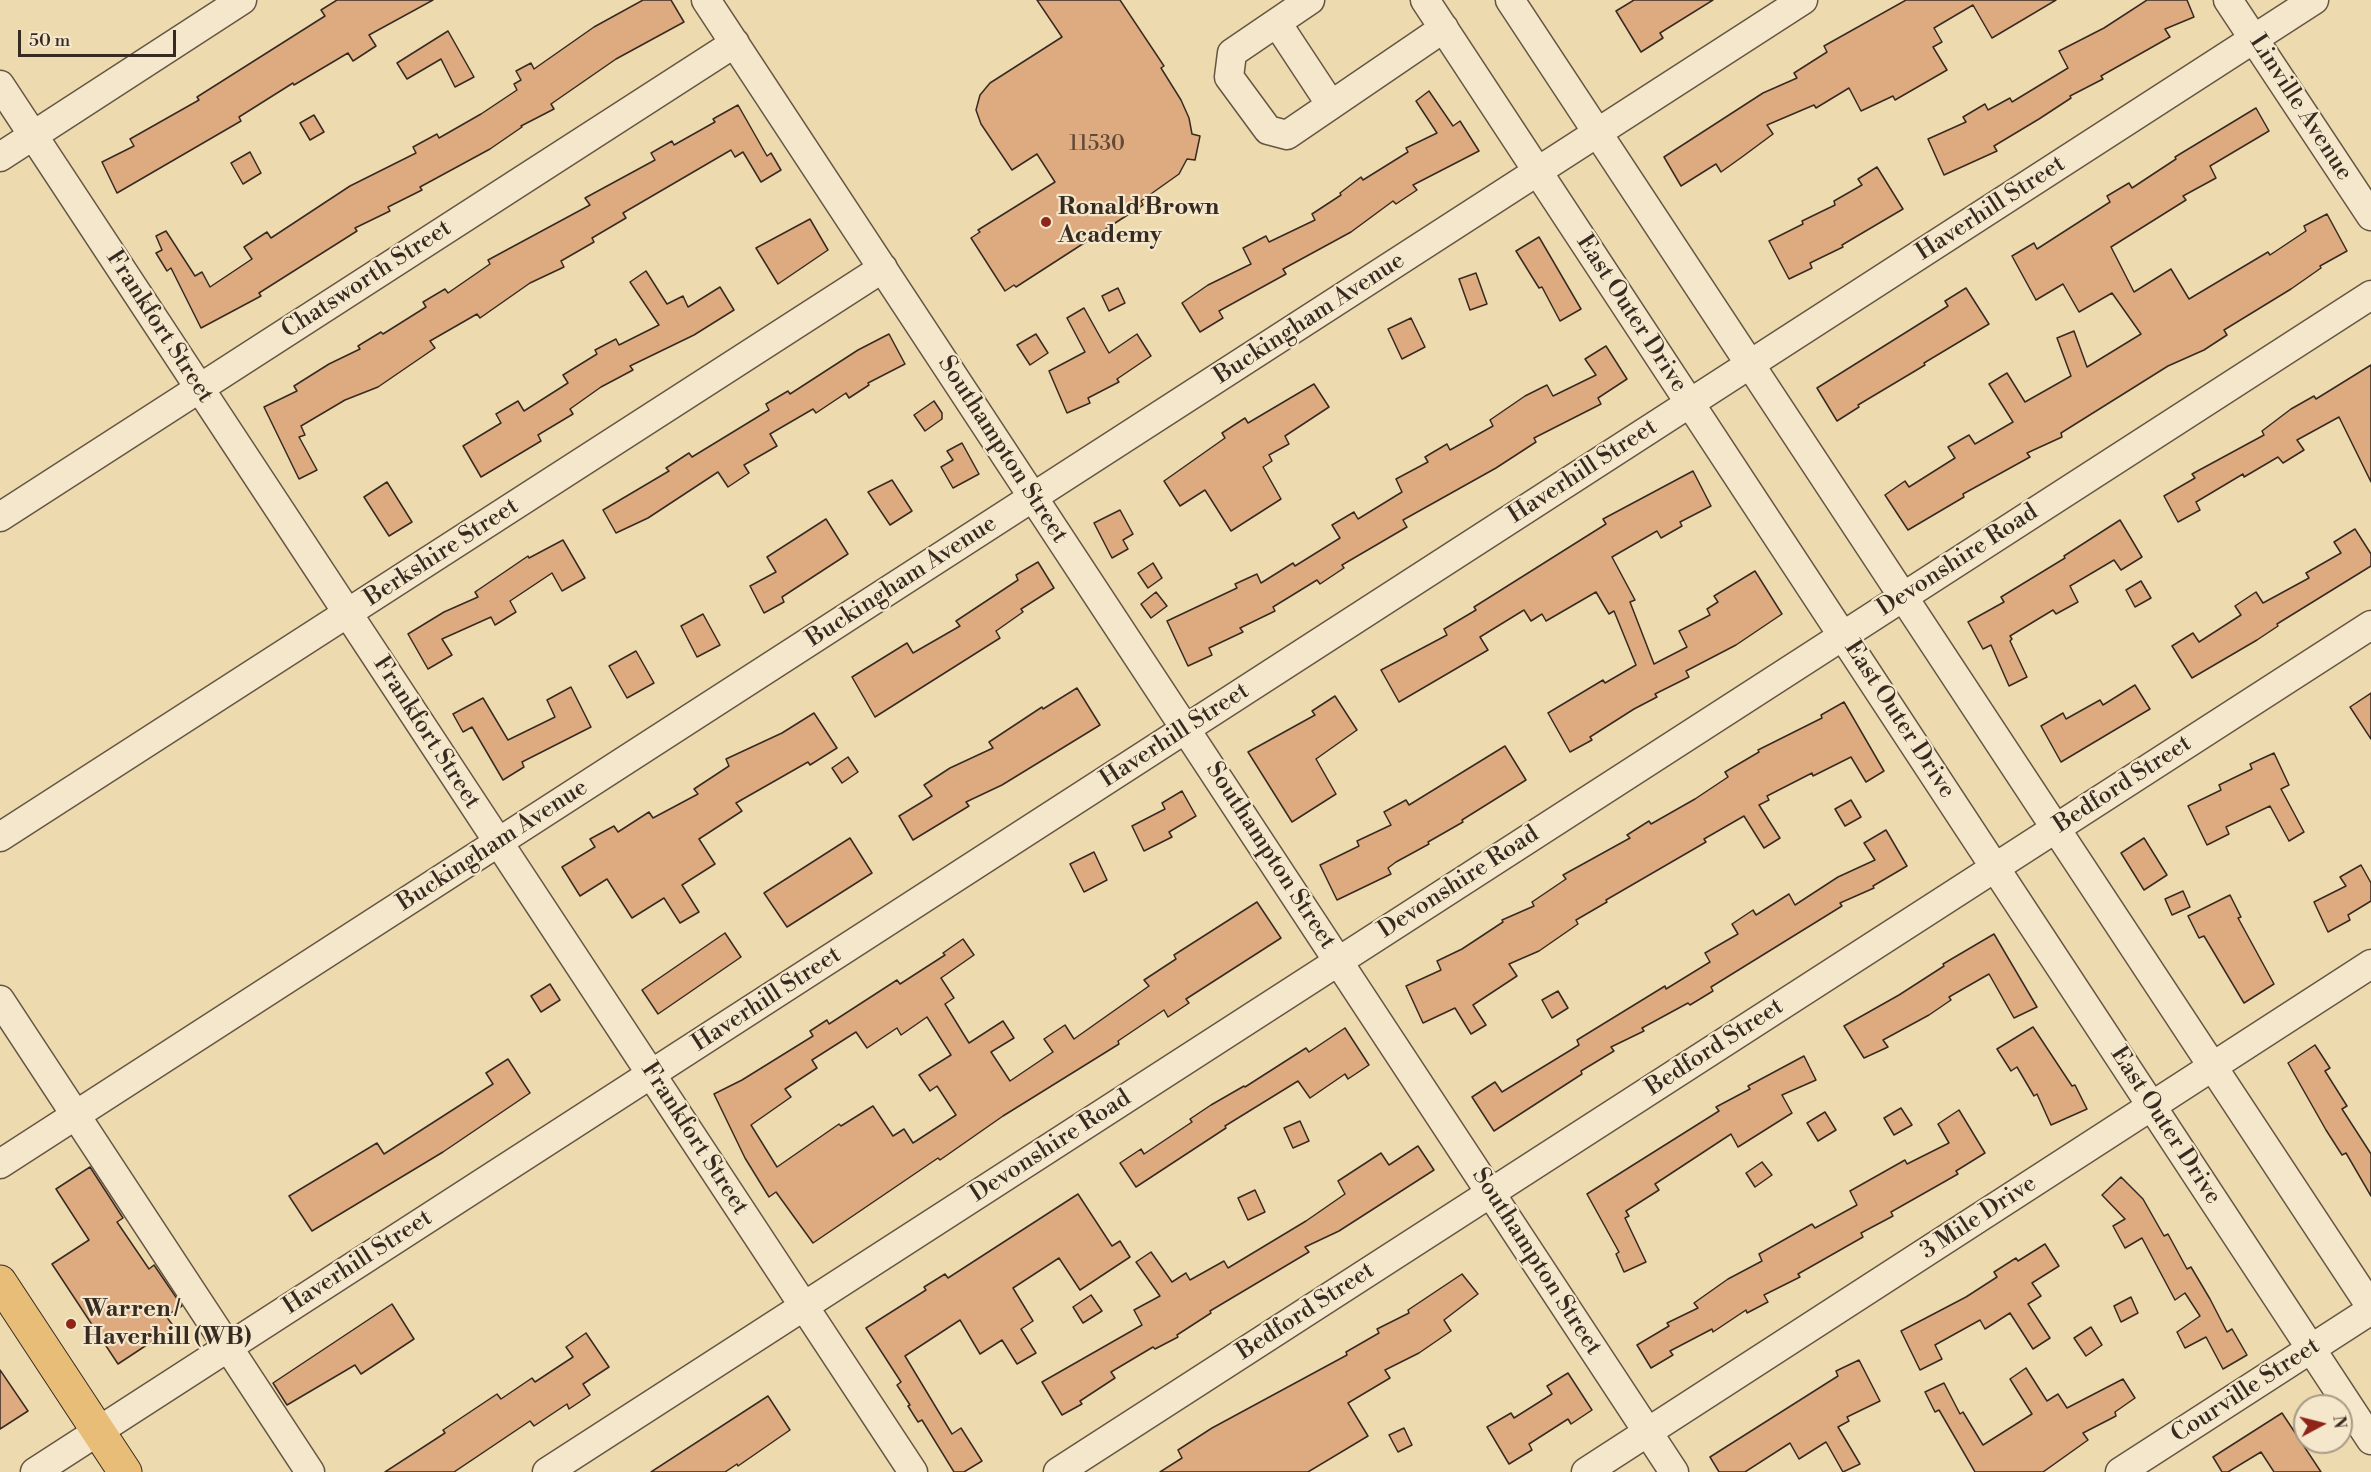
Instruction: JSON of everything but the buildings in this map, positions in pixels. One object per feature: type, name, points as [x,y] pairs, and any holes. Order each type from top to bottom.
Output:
[{"type":"main road","points":[[0,1282],[125,1472]]},
{"type":"street","points":[[0,157],[242,0]]},
{"type":"street","name":"Southampton Street","points":[[706,0],[1674,1472]]},
{"type":"street","points":[[1310,0],[1232,53],[1229,77],[1268,129],[1287,135],[1444,28]]},
{"type":"street","name":"East Outer Drive","points":[[1425,0],[2371,1440]]},
{"type":"street","points":[[1510,0],[2371,1309]]},
{"type":"street","name":"Buckingham Avenue","points":[[0,1164],[1803,0]]},
{"type":"street","name":"Linville Avenue","points":[[2228,0],[2371,216]]},
{"type":"street","name":"Haverhill Street","points":[[35,1472],[2314,0]]},
{"type":"street","points":[[1277,23],[1331,105]]},
{"type":"street","name":"Chatsworth Street","points":[[0,517],[735,43]]},
{"type":"street","name":"Frankfort Street","points":[[0,85],[913,1472]]},
{"type":"street","name":"Berkshire Street","points":[[0,837],[883,268]]},
{"type":"street","name":"Devonshire Road","points":[[547,1472],[2371,294]]},
{"type":"street","name":"Bedford Street","points":[[1058,1472],[2371,625]]},
{"type":"street","name":"3 Mile Drive","points":[[1586,1472],[2371,964]]},
{"type":"street","points":[[0,1000],[310,1472]]},
{"type":"street","name":"Courville Street","points":[[2120,1472],[2371,1309]]},
{"type":"place","name":"Ronald Brown Academy","points":[[1046,222]]},
{"type":"place","name":"Warren / Haverhill (WB)","points":[[71,1324]]}]
